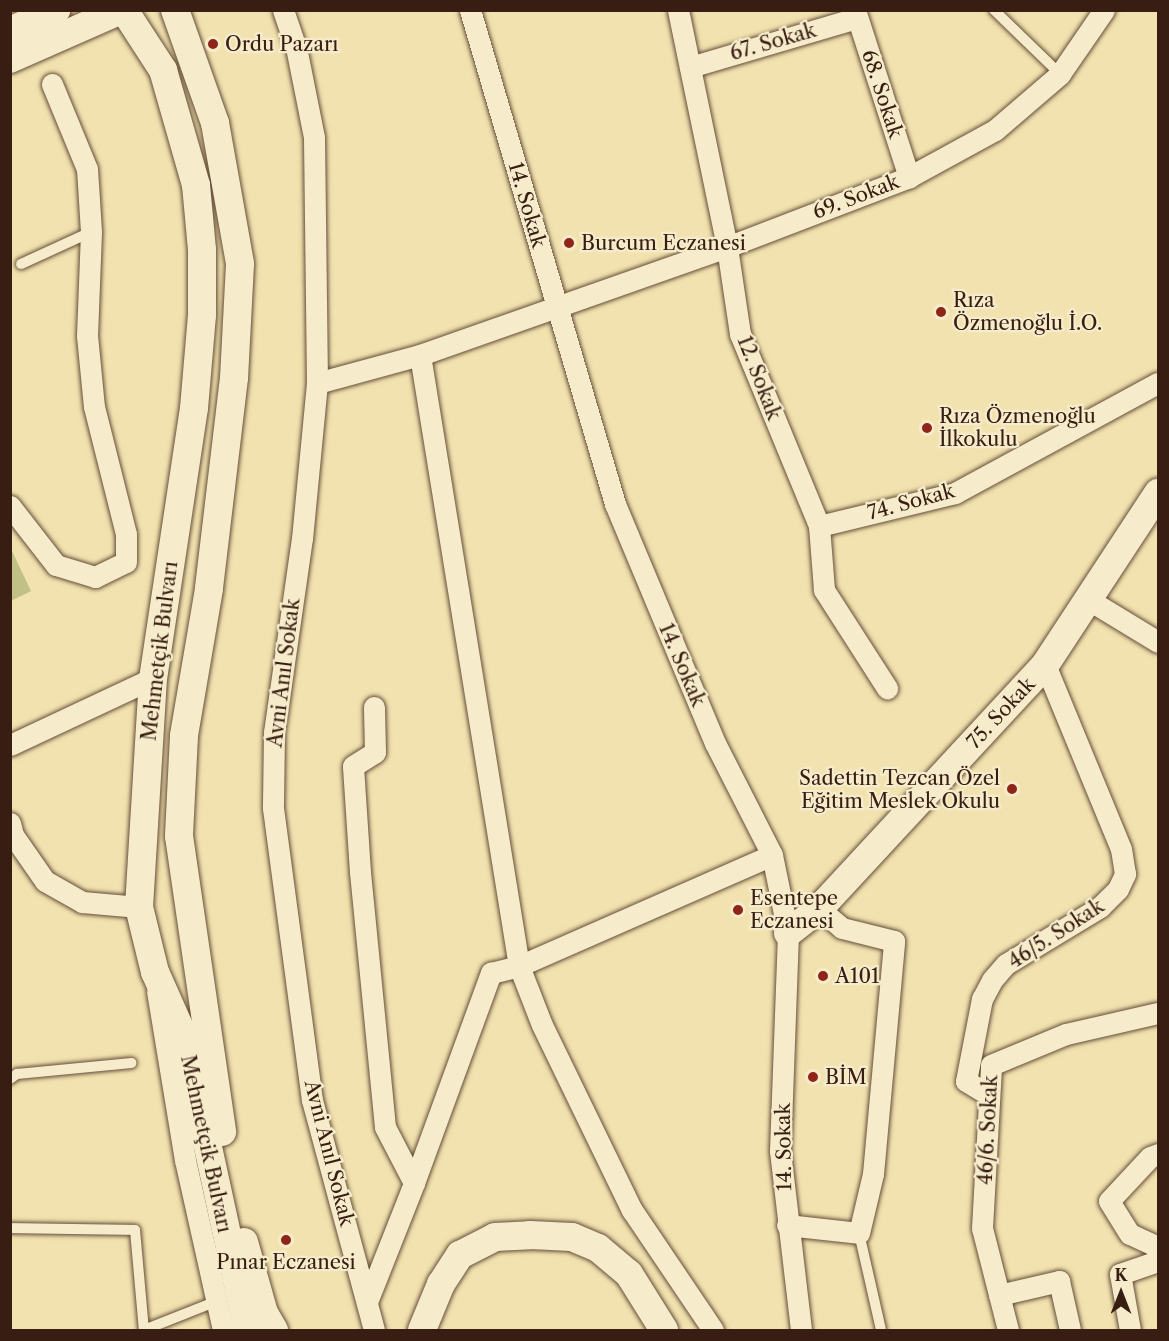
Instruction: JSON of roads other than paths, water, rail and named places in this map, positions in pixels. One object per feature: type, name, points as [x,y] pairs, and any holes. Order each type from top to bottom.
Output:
[{"type":"main road","points":[[10,30],[56,10]]},
{"type":"main road","points":[[10,59],[122,10]]},
{"type":"main road","name":"Mehmetçik Bulvarı","points":[[122,10],[163,70],[196,185],[202,250],[202,315],[194,408],[153,678],[139,907],[155,972],[183,1037],[248,1326]]},
{"type":"main road","points":[[152,10],[181,22]]},
{"type":"main road","name":"Mehmetçik Bulvarı","points":[[181,22],[215,123],[240,264],[234,378],[209,589],[184,736],[179,836],[237,1221],[248,1326]]},
{"type":"main road","name":"75. Sokak","points":[[788,933],[819,909],[1045,665],[1158,493]]},
{"type":"main road","points":[[422,1330],[441,1284],[460,1255],[495,1238],[530,1235],[572,1237],[598,1248],[629,1274],[664,1330]]},
{"type":"street","name":"Avni Anıl Sokak","points":[[283,10],[296,46],[314,137],[317,383],[302,538],[274,732],[273,808],[312,1100],[374,1330]]},
{"type":"street","name":"14. Sokak","points":[[470,10],[615,504],[715,742],[772,855],[788,933],[780,1151],[801,1330]]},
{"type":"street","name":"12. Sokak","points":[[678,10],[727,247],[740,334],[819,526],[824,590],[887,688]]},
{"type":"street","name":"69. Sokak","points":[[317,383],[420,355],[556,304],[727,247],[909,177],[992,132],[1060,74],[1104,10]]},
{"type":"street","name":"67. Sokak","points":[[690,67],[856,14]]},
{"type":"street","name":"68. Sokak","points":[[856,14],[909,177]]},
{"type":"street","points":[[10,507],[57,565],[95,577],[126,562],[126,534],[94,407],[87,336],[91,232],[87,170],[52,84]]},
{"type":"street","points":[[420,355],[519,966],[542,1025],[632,1210],[713,1330]]},
{"type":"street","name":"74. Sokak","points":[[819,526],[955,493],[1158,383]]},
{"type":"street","points":[[1089,600],[1158,642]]},
{"type":"street","name":"46/5. Sokak","points":[[989,1095],[966,1081],[982,999],[992,980],[1006,964],[1100,907],[1118,889],[1125,874],[1121,849],[1045,665]]},
{"type":"street","points":[[10,745],[153,678]]},
{"type":"street","points":[[374,707],[375,752],[353,766],[360,872],[385,1126],[414,1183]]},
{"type":"street","points":[[10,823],[14,835],[45,881],[82,902],[139,907]]},
{"type":"street","points":[[367,1302],[414,1183],[490,973],[519,966],[772,855]]},
{"type":"street","points":[[787,1225],[859,1233],[873,1173],[894,941],[842,928],[819,909]]},
{"type":"street","points":[[155,972],[185,1160],[217,1301],[248,1326]]},
{"type":"street","name":"46/6. Sokak","points":[[1008,1330],[982,1228],[991,1065],[1066,1034],[1158,1013]]},
{"type":"street","points":[[1158,1154],[1150,1157],[1109,1201],[1130,1234],[1158,1247]]},
{"type":"street","points":[[1130,1330],[1120,1274],[1158,1261]]},
{"type":"street","points":[[999,1295],[1059,1281],[1070,1330]]},
{"type":"lane","points":[[994,10],[1060,74]]},
{"type":"lane","points":[[21,264],[91,232]]},
{"type":"lane","points":[[10,1079],[17,1074],[131,1063]]},
{"type":"lane","points":[[10,1228],[135,1230],[144,1330],[217,1301]]},
{"type":"lane","points":[[859,1233],[881,1330]]},
{"type":"place","name":"Ordu Pazarı","points":[[213,44]]},
{"type":"place","name":"Burcum Eczanesi","points":[[569,243]]},
{"type":"place","name":"Rıza Özmenoğlu İ.O.","points":[[941,312]]},
{"type":"place","name":"Rıza Özmenoğlu İlkokulu","points":[[927,428]]},
{"type":"place","name":"Sadettin Tezcan Özel Eğitim Meslek Okulu","points":[[1012,789]]},
{"type":"place","name":"Esentepe Eczanesi","points":[[738,910]]},
{"type":"place","name":"A101","points":[[823,976]]},
{"type":"place","name":"BİM","points":[[813,1077]]},
{"type":"place","name":"Pınar Eczanesi","points":[[286,1240]]}]
